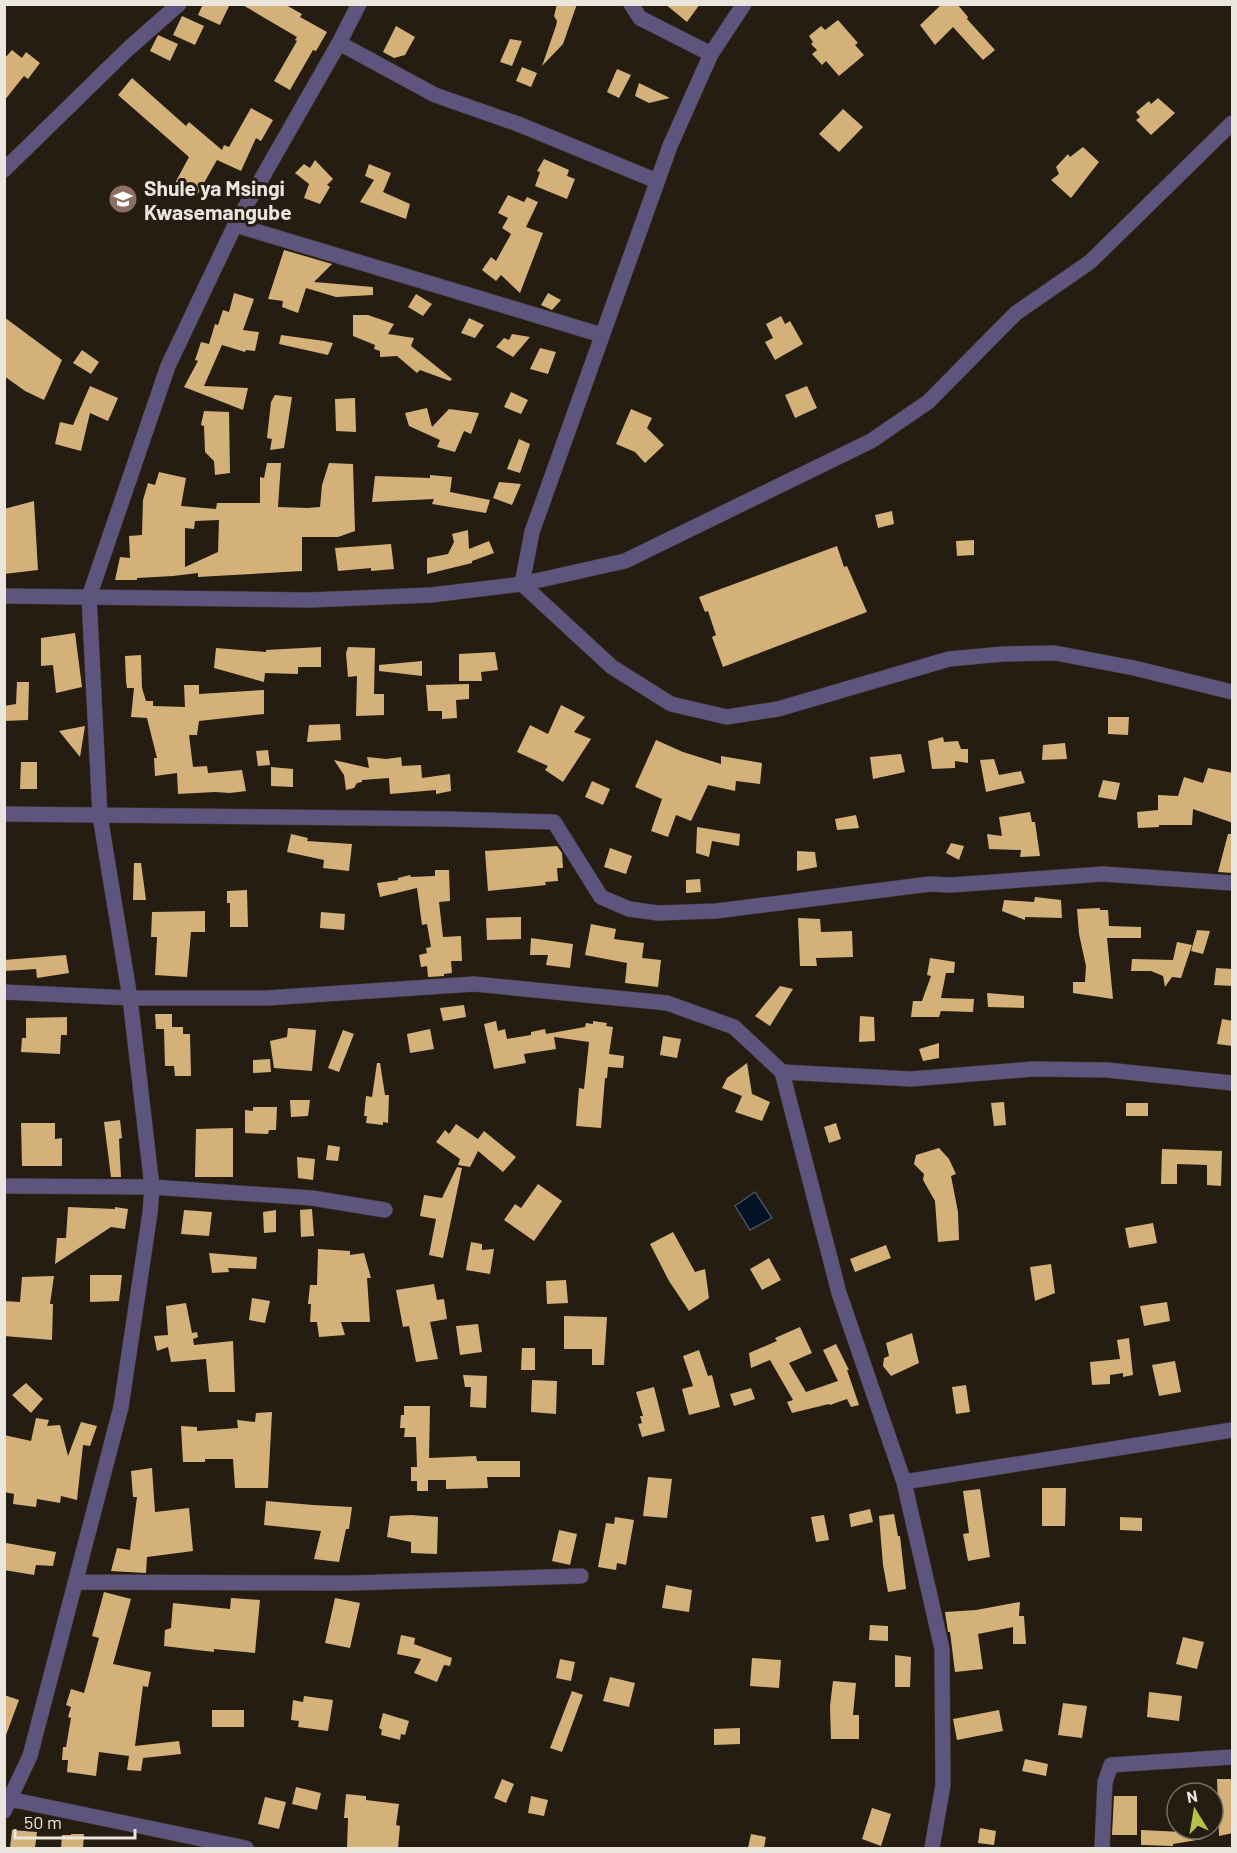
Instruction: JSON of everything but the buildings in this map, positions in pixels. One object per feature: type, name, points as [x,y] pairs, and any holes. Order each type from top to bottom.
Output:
[{"type":"street","points":[[4,170],[129,48],[179,4]]},
{"type":"street","points":[[246,1848],[6,1803],[30,1756],[121,1407],[152,1187],[130,998],[100,816],[89,597],[168,366],[235,225],[359,4]]},
{"type":"street","points":[[631,4],[640,18],[711,54]]},
{"type":"street","points":[[522,584],[532,532],[670,146],[711,54],[744,4]]},
{"type":"street","points":[[339,43],[435,95],[518,124],[657,181]]},
{"type":"street","points":[[4,596],[309,600],[430,595],[522,584],[625,561],[871,441],[928,402],[1016,313],[1090,262],[1233,123]]},
{"type":"street","points":[[235,225],[602,335]]},
{"type":"street","points":[[522,584],[612,667],[671,704],[727,717],[778,709],[949,659],[1003,654],[1055,653],[1134,668],[1233,692]]},
{"type":"street","points":[[4,814],[554,822],[601,897],[629,909],[658,914],[716,911],[930,884],[951,885],[1103,874],[1233,883]]},
{"type":"street","points":[[4,992],[130,998],[267,998],[474,984],[667,1003],[734,1028],[782,1072],[839,1293],[904,1482],[942,1649],[943,1785],[932,1848]]},
{"type":"street","points":[[782,1072],[911,1079],[1034,1069],[1096,1070],[1233,1083]]},
{"type":"street","points":[[4,1186],[152,1187],[312,1198],[385,1210]]},
{"type":"street","points":[[904,1482],[1233,1430]]},
{"type":"street","points":[[75,1582],[351,1583],[581,1576]]},
{"type":"street","points":[[1102,1848],[1105,1782],[1111,1765],[1233,1757]]},
{"type":"water","points":[[755,1192],[772,1218],[750,1230],[735,1206]]},
{"type":"place","name":"Shule ya Msingi Kwasemangube","points":[[123,199]]}]
